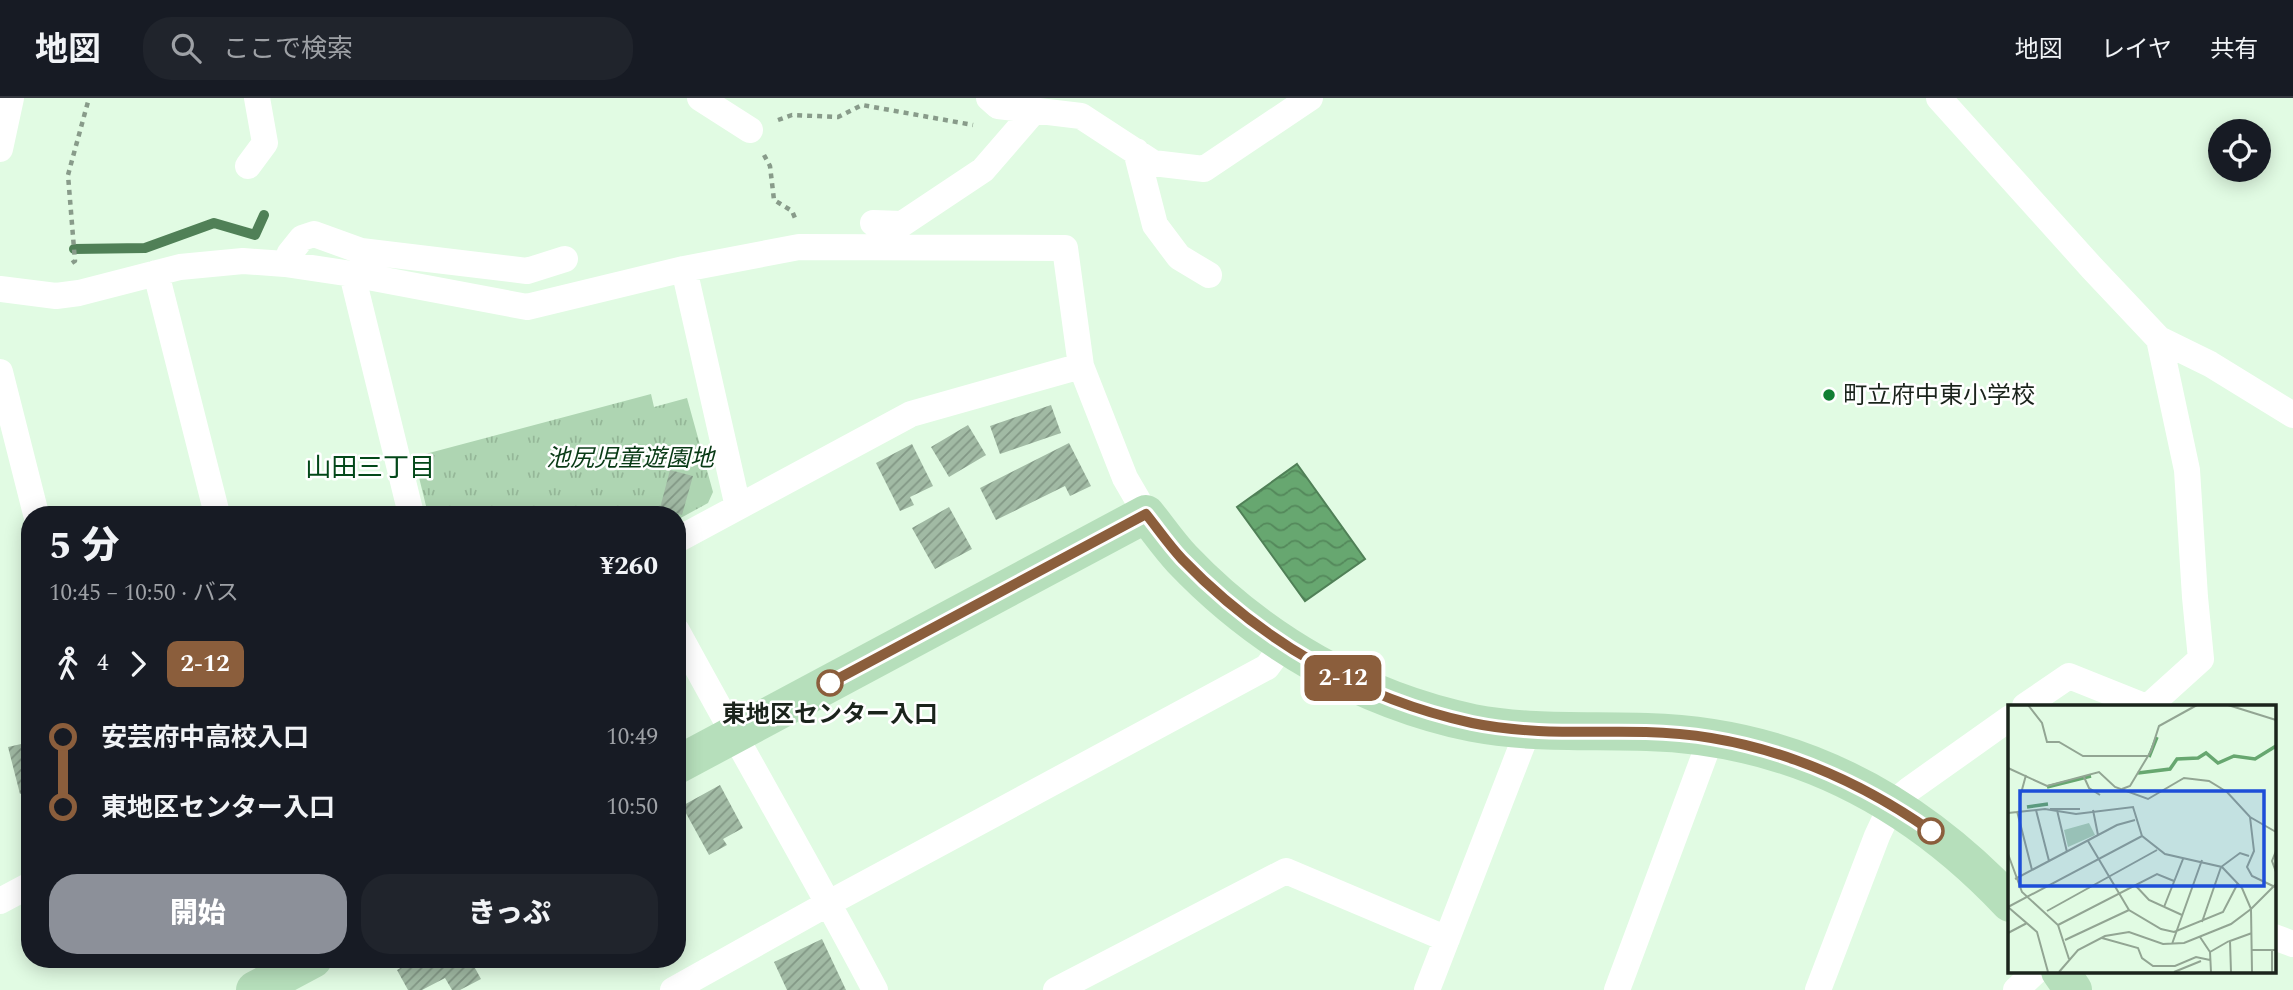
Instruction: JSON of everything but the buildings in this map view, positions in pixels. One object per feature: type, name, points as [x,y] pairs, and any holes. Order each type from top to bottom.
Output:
[{"type":"main road","points":[[686,760],[1146,514],[1181,558],[1222,597],[1266,633],[1314,664],[1365,689],[1418,708],[1473,723],[1528,730],[1647,732],[1711,738],[1751,746],[1801,761],[1850,781],[1892,804],[1939,836],[2008,901]]},
{"type":"main road","points":[[255,990],[296,968]]},
{"type":"main road","points":[[2061,972],[2073,990]]},
{"type":"street","points":[[0,149],[11,98]]},
{"type":"street","points":[[248,166],[265,143],[257,98]]},
{"type":"street","points":[[700,98],[750,130]]},
{"type":"street","points":[[993,102],[1034,111],[1081,116],[1153,163],[1204,169],[1310,98]]},
{"type":"street","points":[[1939,98],[2159,338],[2210,364],[2293,415]]},
{"type":"street","points":[[873,223],[902,224],[983,170],[1034,111]]},
{"type":"street","points":[[1136,151],[1155,225],[1179,257],[1209,275]]},
{"type":"street","points":[[285,264],[302,238],[314,234],[361,251],[527,271],[565,259]]},
{"type":"street","points":[[0,289],[56,296],[79,293],[156,273],[211,263],[243,261],[352,274],[527,307],[684,270],[799,247],[1065,248],[1081,366],[1125,478],[1146,514]]},
{"type":"street","points":[[684,270],[738,507]]},
{"type":"street","points":[[156,273],[215,506]]},
{"type":"street","points":[[352,274],[409,506]]},
{"type":"street","points":[[2148,705],[2201,659],[2187,470],[2159,338]]},
{"type":"street","points":[[686,535],[911,414],[1081,366]]},
{"type":"street","points":[[0,372],[34,506]]},
{"type":"street","points":[[673,990],[1267,667],[1284,644]]},
{"type":"street","points":[[686,648],[875,990]]},
{"type":"street","points":[[2026,705],[2069,676],[2144,705]]},
{"type":"street","points":[[1818,990],[1877,836],[1892,804],[2008,719]]},
{"type":"street","points":[[1427,990],[1528,730]]},
{"type":"street","points":[[1617,990],[1711,738]]},
{"type":"street","points":[[1056,990],[1086,983],[1286,871],[1447,939]]},
{"type":"street","points":[[0,901],[21,890]]},
{"type":"street","points":[[2276,938],[2293,944]]},
{"type":"street","points":[[2016,990],[2035,972]]},
{"type":"path","points":[[75,261],[68,175],[89,98]]},
{"type":"path","points":[[796,222],[792,211],[774,200],[770,166],[750,130],[792,115],[838,117],[862,105],[977,126],[993,102]]},
{"type":"green space","name":"池尻児童遊園地","points":[[651,394],[654,407],[687,398],[713,492],[708,503],[686,515],[686,506],[426,506],[414,457]]},
{"type":"water","points":[[1297,464],[1365,559],[1305,601],[1237,507]]},
{"type":"waterway","points":[[74,249],[145,248],[214,223],[255,235],[264,215]]},
{"type":"bus line","name":"2-12","points":[[830,683],[1146,514],[1181,558],[1222,597],[1266,633],[1314,664],[1365,689],[1418,708],[1473,723],[1528,730],[1647,732],[1699,736],[1751,746],[1801,761],[1850,781],[1896,806],[1931,831]]},
{"type":"place","name":"町立府中東小学校","points":[[1829,395]]},
{"type":"place","name":"東地区センター入口","points":[[830,683]]},
{"type":"district","name":"山田三丁目","points":[[370,467]]}]
